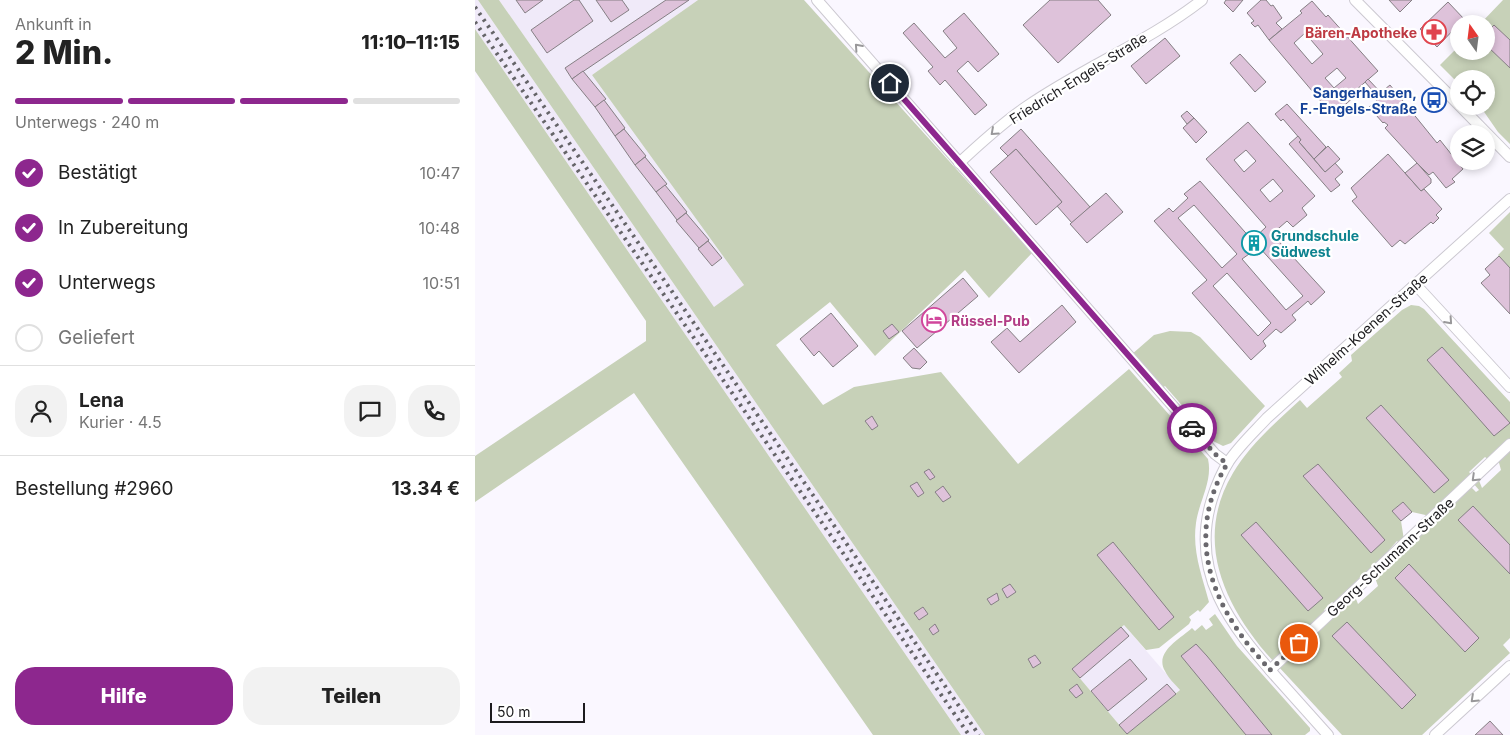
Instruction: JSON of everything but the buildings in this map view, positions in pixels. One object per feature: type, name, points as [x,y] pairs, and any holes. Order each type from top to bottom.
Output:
[{"type":"street","points":[[817,0],[1208,447],[1227,464]]},
{"type":"street","points":[[1355,0],[1450,97]]},
{"type":"street","name":"Friedrich-Engels-Straße","points":[[959,163],[1027,106],[1200,2]]},
{"type":"street","points":[[1468,115],[1510,157]]},
{"type":"street","name":"Wilhelm-Koenen-Straße","points":[[1328,735],[1245,641],[1227,614],[1217,594],[1209,572],[1206,551],[1207,521],[1214,493],[1227,464],[1243,443],[1275,410],[1510,199]]},
{"type":"street","points":[[1416,285],[1510,387]]},
{"type":"street","name":"Georg-Schumann-Straße","points":[[1270,670],[1510,444]]},
{"type":"street","points":[[1435,735],[1510,666]]},
{"type":"shaded area","points":[[475,0],[478,0],[985,735],[961,735],[475,29]]},
{"type":"shaded area","points":[[499,0],[698,0],[592,75],[744,285],[714,308]]},
{"type":"shaded area","points":[[1124,625],[1180,690],[1127,734],[1072,669]]},
{"type":"green space","points":[[478,0],[499,0],[714,307],[744,285],[592,75],[698,0],[804,0],[1032,253],[989,298],[965,270],[875,356],[830,302],[776,345],[823,405],[854,387],[941,372],[1018,464],[1129,369],[1208,459],[1209,475],[1196,523],[1195,544],[1198,563],[1209,602],[1200,612],[1198,610],[1189,617],[1191,620],[1189,624],[1159,648],[1146,650],[1124,625],[1072,669],[1127,734],[1180,690],[1170,679],[1163,664],[1163,658],[1170,646],[1192,628],[1195,631],[1202,625],[1206,630],[1213,625],[1209,619],[1215,614],[1237,646],[1310,728],[1310,731],[1305,735],[985,735]]},
{"type":"green space","points":[[1503,0],[1510,0],[1510,144],[1498,132],[1495,125],[1486,115],[1495,115],[1495,70],[1450,70],[1450,75],[1440,65],[1450,55],[1450,60],[1495,60],[1495,15],[1489,15]]},
{"type":"green space","points":[[475,29],[961,735],[873,735],[634,393],[475,502],[475,456],[646,341],[646,321],[475,71]]},
{"type":"green space","points":[[1510,212],[1510,268],[1498,255],[1504,249],[1489,233]]},
{"type":"green space","points":[[1411,305],[1424,309],[1510,402],[1510,440],[1489,460],[1485,457],[1469,472],[1472,475],[1430,516],[1412,512],[1403,502],[1392,511],[1401,521],[1404,540],[1400,544],[1397,541],[1389,550],[1391,552],[1335,604],[1332,602],[1324,610],[1326,613],[1274,662],[1242,620],[1229,597],[1220,574],[1215,549],[1215,524],[1221,499],[1233,473],[1263,435],[1300,400],[1307,408],[1342,377],[1339,373],[1352,361],[1351,355],[1402,310]]},
{"type":"green space","points":[[1170,331],[1191,332],[1200,337],[1265,406],[1231,443],[1223,446],[1213,441],[1165,386],[1161,389],[1131,355],[1154,335]]},
{"type":"green space","points":[[1510,448],[1510,638],[1503,645],[1510,653],[1422,735],[1342,735],[1278,666],[1354,594],[1358,604],[1378,586],[1374,575],[1470,486],[1476,492],[1479,490],[1473,483],[1478,478],[1482,488],[1501,470],[1498,459]]},
{"type":"railway","points":[[475,7],[979,735]]},
{"type":"railway","points":[[475,22],[969,735]]},
{"type":"way so far","points":[[1192,428],[1215,454],[1227,464],[1214,493],[1205,536],[1209,572],[1219,600],[1249,646],[1270,670],[1299,643]]},
{"type":"place","name":"Bären-Apotheke","points":[[1434,32]]},
{"type":"place","name":"Sangerhausen, F.-Engels-Straße","points":[[1434,100]]},
{"type":"place","name":"Grundschule Südwest","points":[[1254,243]]},
{"type":"place","name":"Rüssel-Pub","points":[[934,320]]},
{"type":"route","points":[[890,83],[1192,428]]}]
